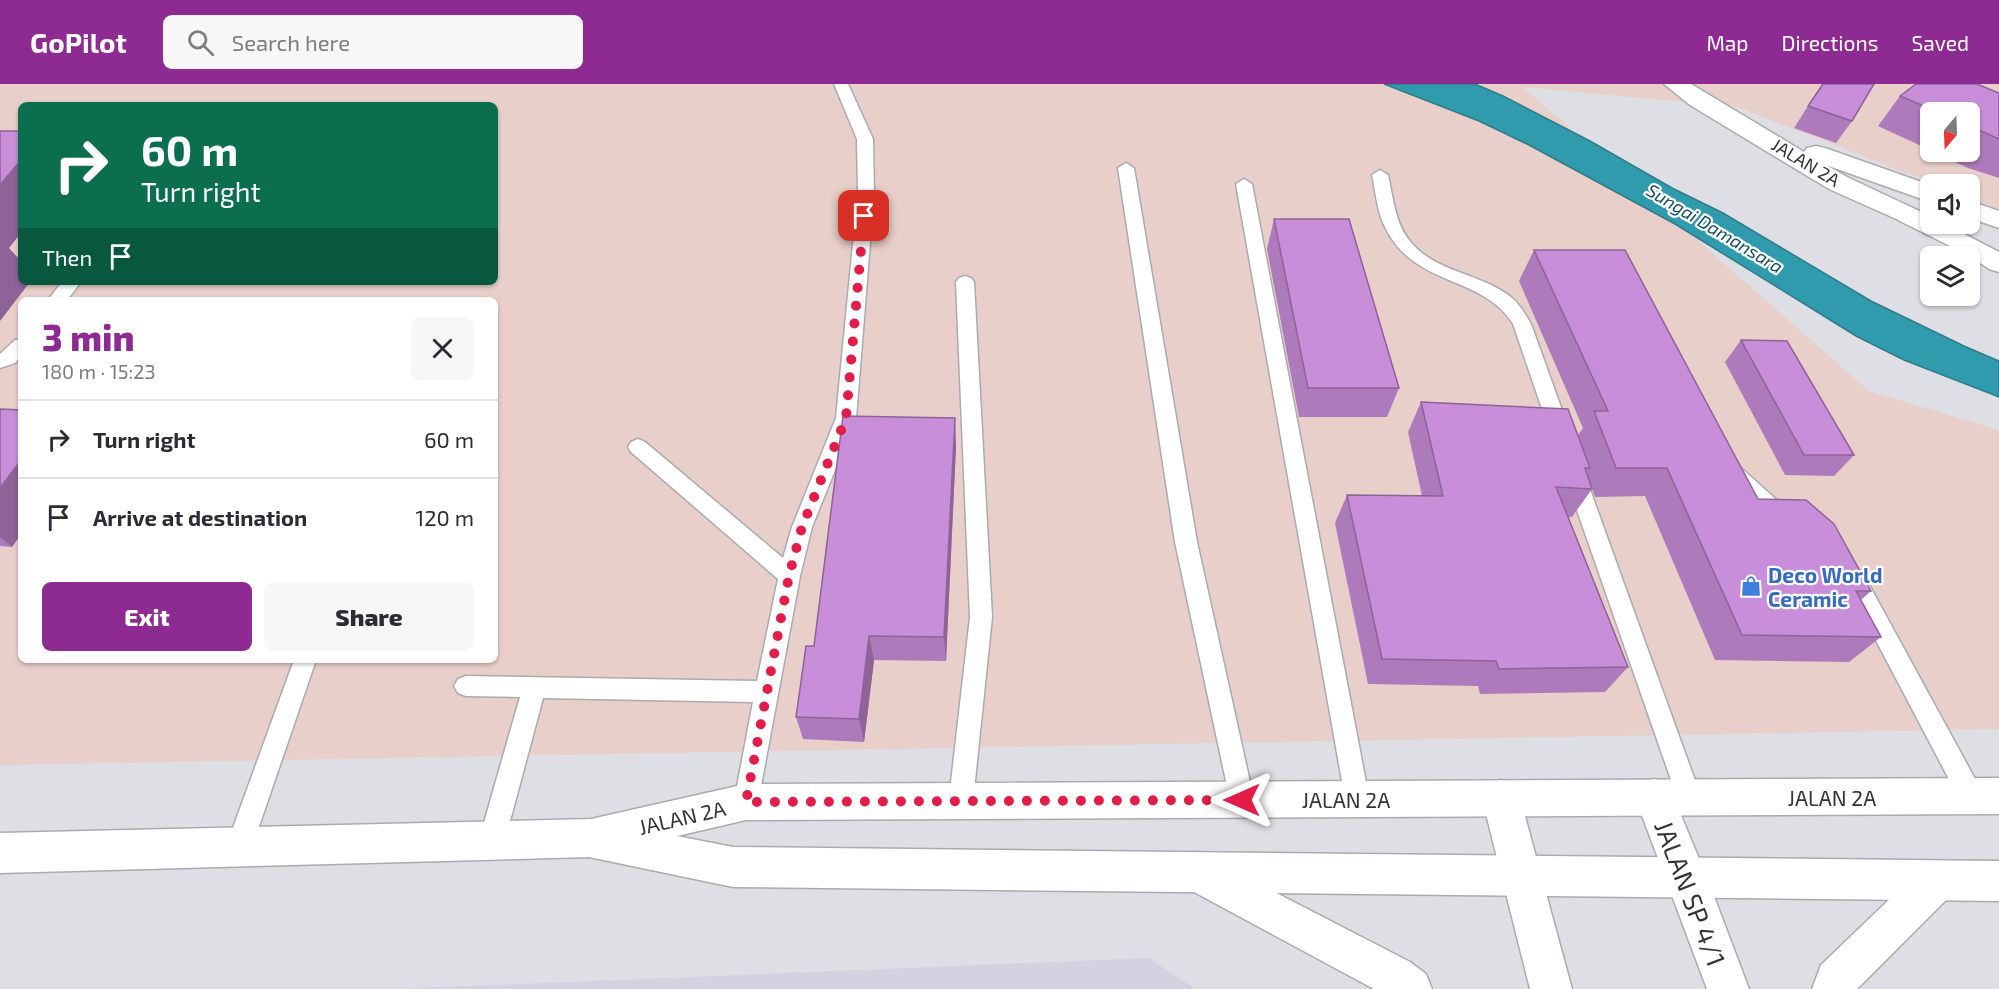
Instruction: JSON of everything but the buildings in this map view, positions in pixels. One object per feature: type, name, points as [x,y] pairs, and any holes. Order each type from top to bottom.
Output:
[{"type":"street","points":[[1676,84],[1698,100],[1766,138]]},
{"type":"street","name":"JALAN 2A","points":[[1766,138],[1842,160],[1920,190]]},
{"type":"street","name":"JALAN 2A","points":[[1766,138],[1838,183],[1903,212],[1999,263]]},
{"type":"street","points":[[1980,213],[1999,220]]},
{"type":"street","name":"JALAN 2A","points":[[590,838],[746,802],[1985,796]]},
{"type":"street","name":"JALAN SP 4/1","points":[[1671,797],[1687,878],[1728,989]]},
{"type":"street","points":[[1501,798],[1551,989]]},
{"type":"street","points":[[0,853],[590,838],[733,867],[1999,881]]},
{"type":"street","points":[[1197,872],[1395,977],[1411,989]]},
{"type":"street","points":[[1833,989],[1836,980],[1937,881]]},
{"type":"lane","points":[[746,802],[789,576],[802,527],[846,418],[866,193],[865,139],[842,84]]},
{"type":"lane","points":[[1126,168],[1186,542],[1242,800]]},
{"type":"lane","points":[[1380,175],[1394,230],[1408,249],[1431,268],[1500,298],[1513,309],[1522,324],[1671,797]]},
{"type":"lane","points":[[1244,184],[1357,798]]},
{"type":"lane","points":[[962,800],[981,617],[965,282]]},
{"type":"lane","points":[[60,297],[70,285]]},
{"type":"lane","points":[[0,362],[18,348]]},
{"type":"lane","points":[[638,447],[789,576]]},
{"type":"lane","points":[[1722,462],[1800,533]]},
{"type":"lane","points":[[1837,564],[1859,587],[1985,796]]},
{"type":"lane","points":[[239,847],[304,663]]},
{"type":"lane","points":[[466,686],[767,692]]},
{"type":"lane","points":[[492,840],[534,687]]},
{"type":"shaded area","points":[[0,84],[1999,84],[1999,210],[1980,203],[1980,174],[1920,174],[1920,179],[1737,107],[1523,87],[1869,391],[1999,430],[1999,729],[0,765]]},
{"type":"shaded area","points":[[1149,958],[1195,989],[398,989]]},
{"type":"water","name":"Sungai Damansara","points":[[1384,84],[1475,84],[1503,96],[1590,141],[1672,188],[1723,213],[1871,301],[1999,361],[1999,397],[1904,360],[1856,336],[1675,224],[1529,145],[1479,121]]},
{"type":"place","name":"Deco World Ceramic","points":[[1751,586]]},
{"type":"route","points":[[864,216],[846,418],[802,527],[789,576],[746,802],[1242,800]]}]
